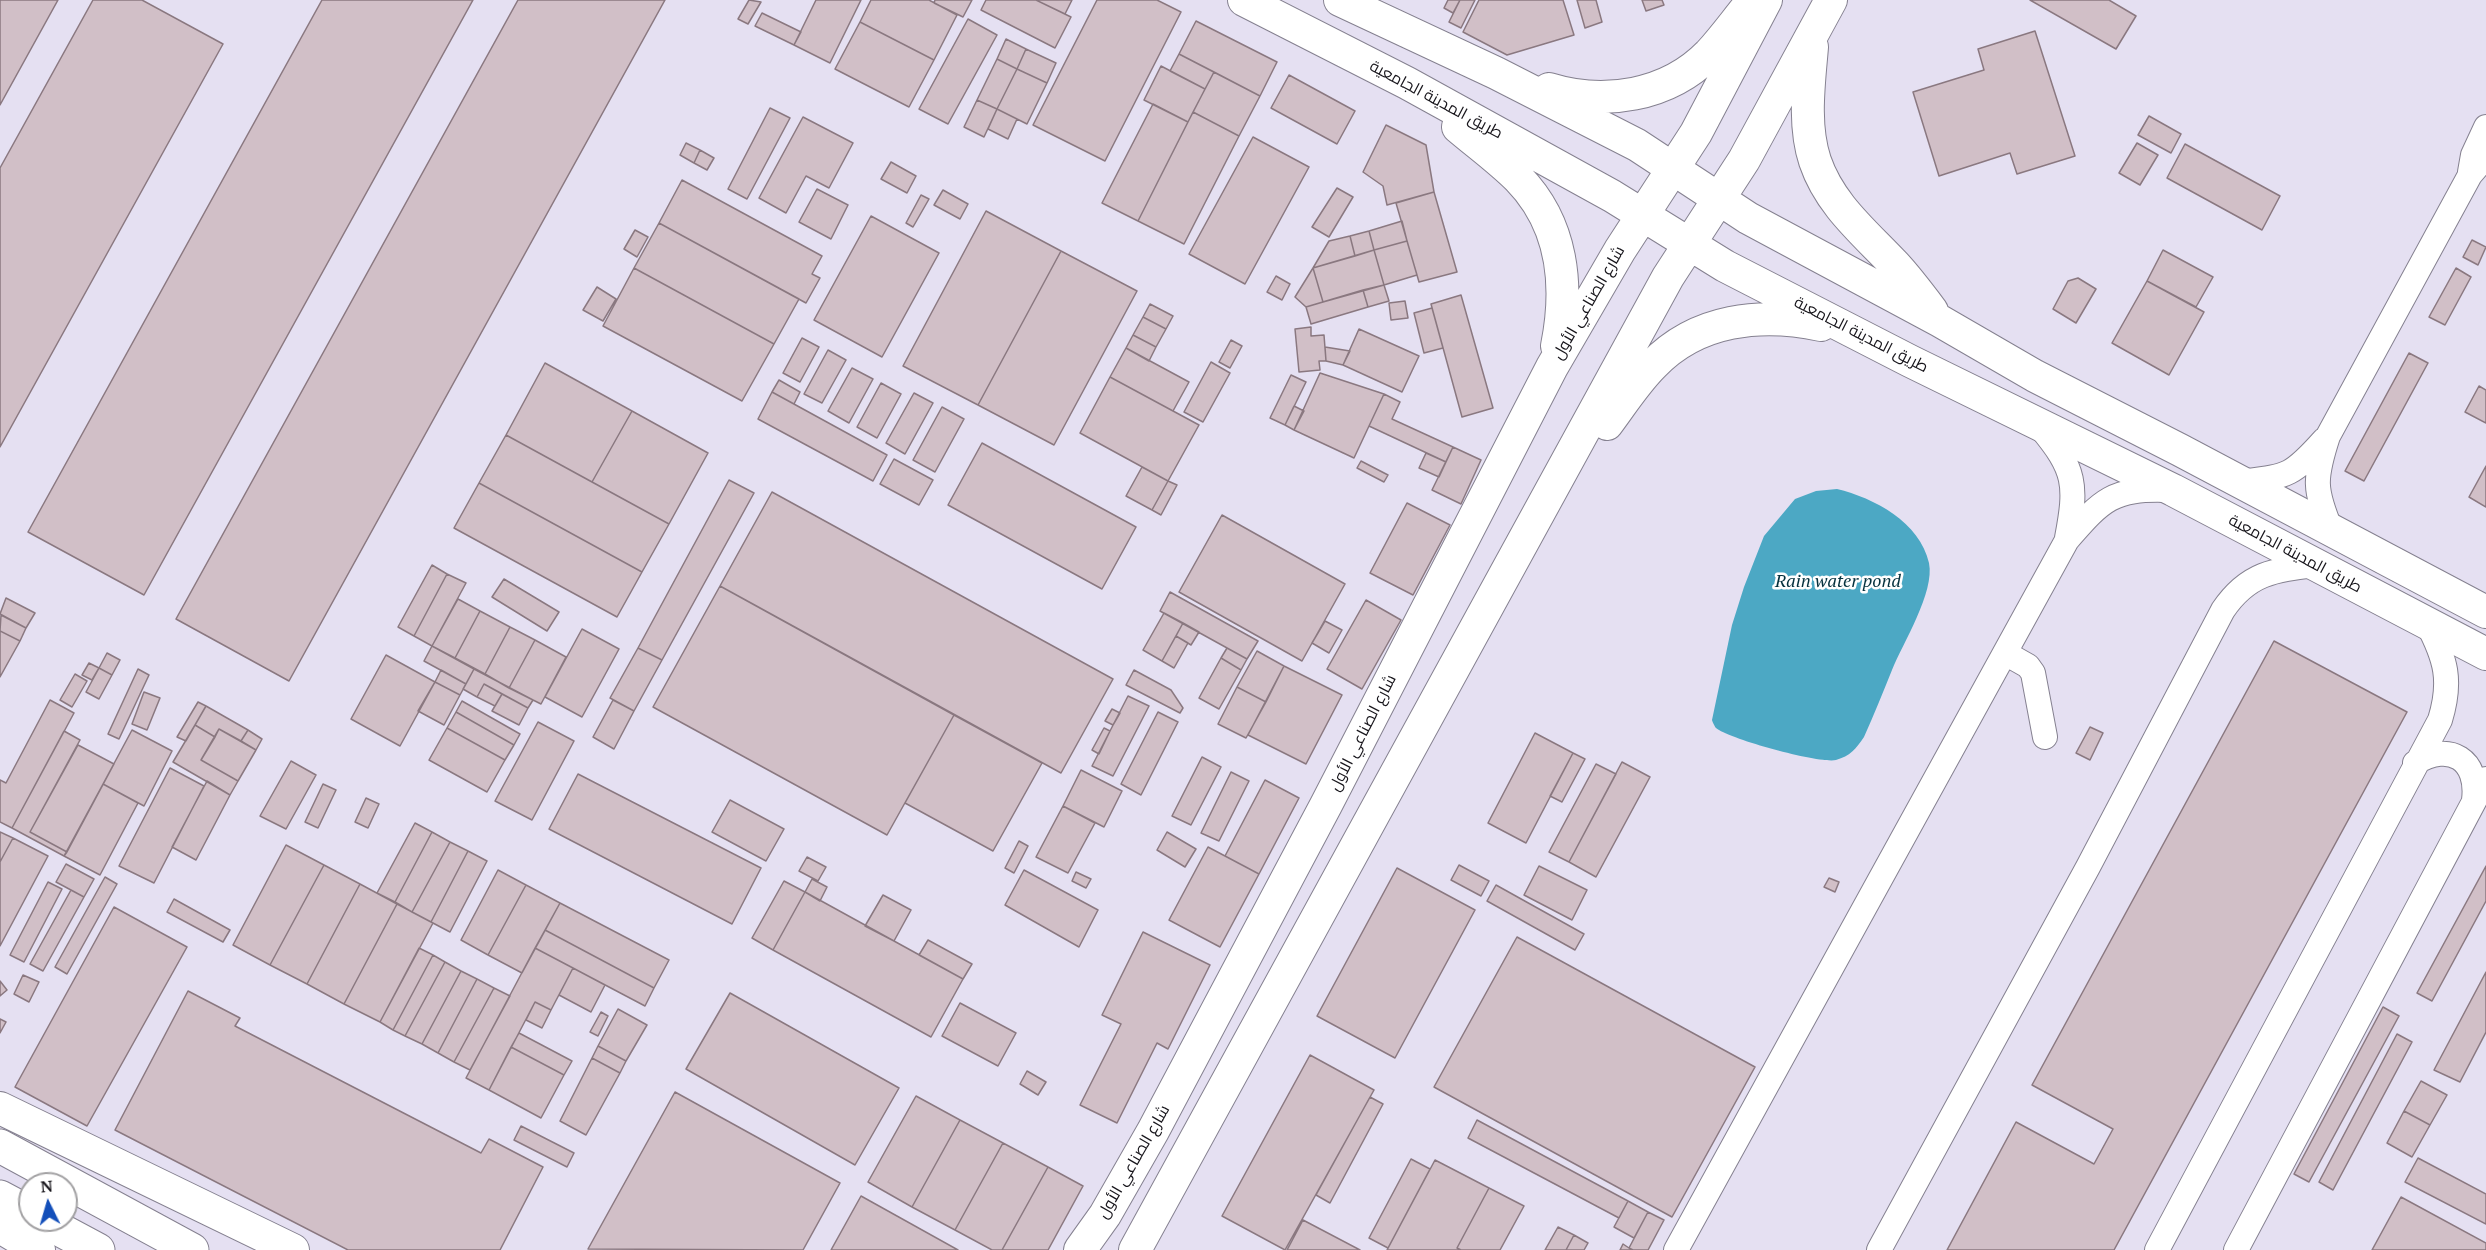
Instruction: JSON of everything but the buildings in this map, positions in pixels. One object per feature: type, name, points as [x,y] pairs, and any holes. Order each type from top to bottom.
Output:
[{"type":"highway","points":[[0,1146],[192,1250]]},
{"type":"highway","points":[[0,1197],[18,1207]]},
{"type":"highway","points":[[64,1232],[98,1250]]},
{"type":"main road","name":"طريق المدينة الجامعية","points":[[1244,0],[1407,83],[1642,214],[1725,266],[1910,361],[2173,490],[2486,654]]},
{"type":"main road","points":[[1340,0],[1496,73],[1637,145],[1672,170],[1758,223],[1940,321],[2035,376],[2486,612]]},
{"type":"main road","points":[[1496,73],[1557,92],[1581,96],[1606,98],[1630,95],[1674,80],[1692,68],[1709,54],[1753,0]]},
{"type":"main road","name":"شارع الصناعي الأول","points":[[1080,1250],[1105,1215],[1159,1121],[1326,805],[1552,367],[1642,214],[1696,133],[1766,0]]},
{"type":"main road","points":[[1136,1250],[1668,277],[1744,160],[1832,0]]},
{"type":"main road","points":[[1813,34],[1808,88],[1809,119],[1814,159],[1825,184],[1839,208],[1896,267],[1940,321]]},
{"type":"main road","points":[[1407,83],[1518,178],[1547,217],[1556,239],[1563,281],[1561,324],[1552,367]]},
{"type":"main road","points":[[1542,511],[1638,381],[1654,363],[1693,336],[1715,326],[1743,320],[1772,318],[1800,321],[1857,333]]},
{"type":"main road","points":[[0,1108],[293,1250]]},
{"type":"main road","points":[[1098,1250],[1105,1215]]},
{"type":"main road","points":[[0,1227],[39,1250]]},
{"type":"street","points":[[2470,175],[2473,155],[2486,127]]},
{"type":"street","points":[[2331,530],[2317,490],[2319,463],[2328,436],[2470,175],[2486,156]]},
{"type":"street","points":[[2035,421],[2064,458],[2070,472],[2073,504],[2067,540]]},
{"type":"street","points":[[2240,482],[2275,478],[2293,471],[2328,436]]},
{"type":"street","points":[[1676,1250],[2067,540],[2094,509],[2117,494],[2144,489],[2173,490]]},
{"type":"street","points":[[1879,1250],[2088,867],[2223,610],[2242,586],[2255,578],[2284,568],[2316,565]]},
{"type":"street","points":[[2157,1250],[2440,720],[2447,684],[2445,666],[2440,648],[2427,623]]},
{"type":"street","points":[[2005,653],[2028,666],[2033,672],[2045,737]]},
{"type":"street","points":[[2415,763],[2429,754],[2445,753],[2460,758],[2471,770],[2476,784],[2474,800]]},
{"type":"street","points":[[2236,1250],[2486,779]]},
{"type":"street","points":[[0,1092],[117,1149],[199,1203]]},
{"type":"water","name":"Rain water pond","points":[[1837,489],[1880,506],[1906,524],[1924,548],[1930,575],[1917,617],[1864,737],[1849,754],[1836,760],[1827,760],[1794,755],[1755,744],[1724,733],[1716,728],[1712,720],[1732,625],[1764,536],[1795,499],[1816,491]]}]
